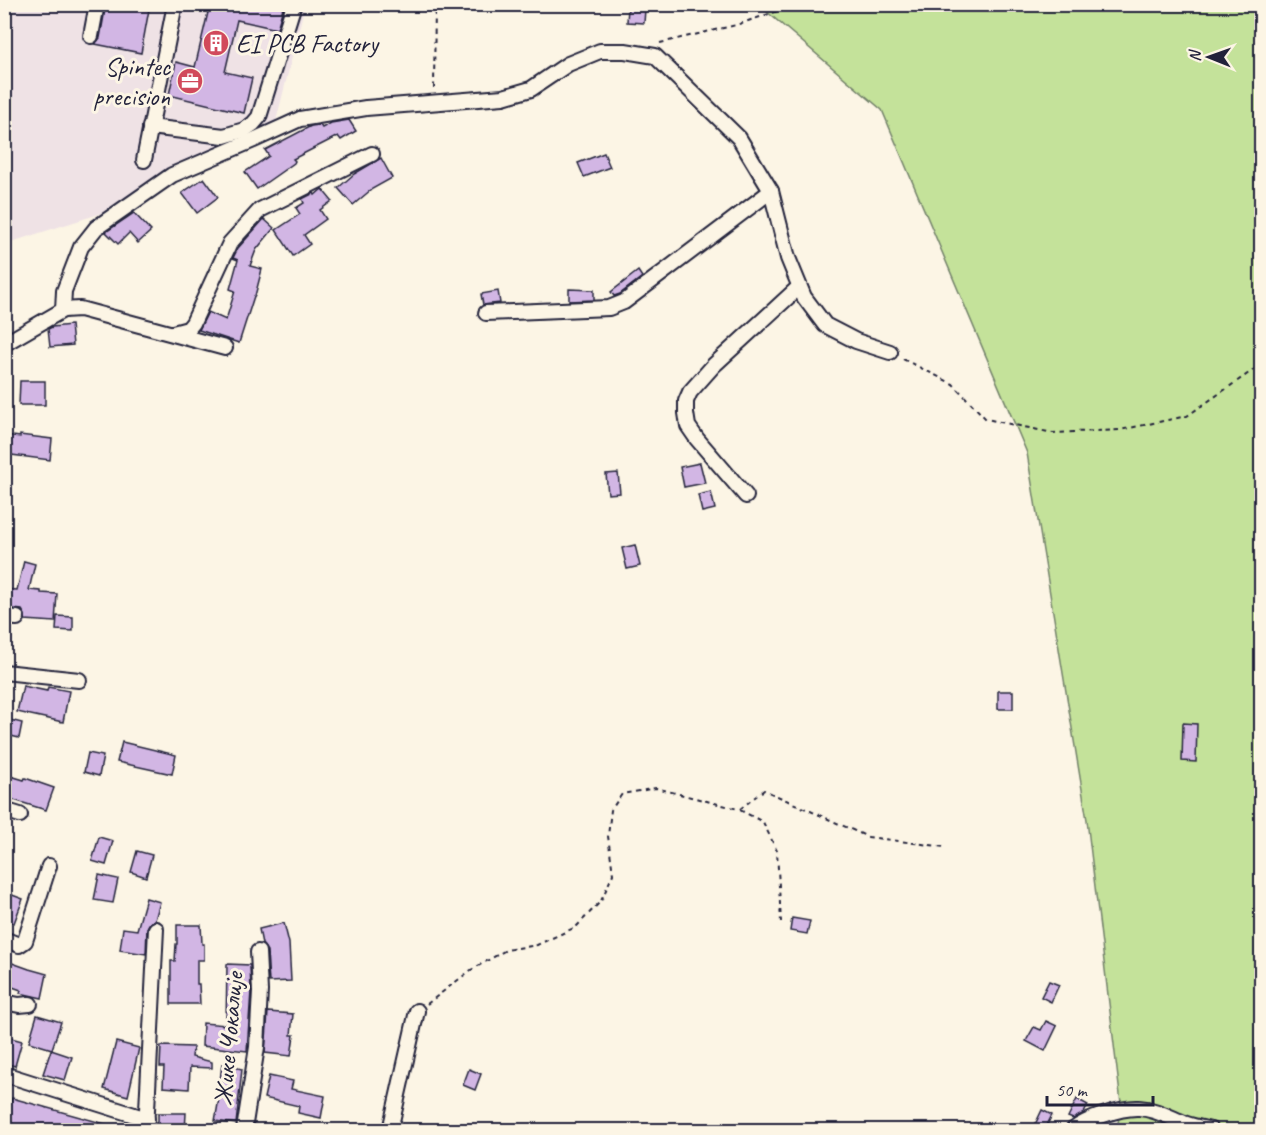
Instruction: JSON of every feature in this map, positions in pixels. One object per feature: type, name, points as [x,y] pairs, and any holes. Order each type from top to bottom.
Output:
[{"type":"street","points":[[91,36],[97,4]]},
{"type":"street","points":[[144,160],[175,4]]},
{"type":"street","points":[[150,127],[224,136],[244,130],[253,124],[259,117],[294,4]]},
{"type":"street","points":[[63,310],[64,291],[81,247],[96,228],[172,175],[300,119],[366,108],[503,97],[531,89],[568,64],[600,51],[625,51],[656,56],[739,138],[771,191],[788,258],[799,287],[825,325],[856,341],[890,352]]},
{"type":"street","points":[[173,333],[188,329],[193,323],[230,243],[260,210],[372,154]]},
{"type":"street","points":[[486,313],[609,308],[624,302],[771,191]]},
{"type":"street","points":[[746,496],[688,426],[686,401],[690,392],[714,365],[799,287]]},
{"type":"street","points":[[4,344],[63,310],[81,309],[225,348]]},
{"type":"street","points":[[4,672],[79,680]]},
{"type":"street","points":[[4,810],[20,815]]},
{"type":"street","points":[[4,939],[19,945],[26,941],[49,866]]},
{"type":"street","points":[[4,1074],[147,1125],[156,929]]},
{"type":"street","name":"Жике Чокалије","points":[[244,1131],[257,1047],[260,991],[258,952]]},
{"type":"street","points":[[4,1002],[19,1005],[30,1004]]},
{"type":"street","points":[[390,1131],[417,1011]]},
{"type":"street","points":[[1073,1131],[1105,1113],[1137,1108],[1159,1112],[1211,1131]]},
{"type":"path","points":[[434,103],[435,4]]},
{"type":"path","points":[[658,43],[736,25],[799,4]]},
{"type":"path","points":[[890,352],[953,384],[986,419],[1053,434],[1120,430],[1187,416],[1262,364]]},
{"type":"path","points":[[417,1011],[471,970],[506,950],[537,945],[576,927],[601,902],[613,874],[608,836],[611,810],[622,795],[656,788],[738,809],[763,822],[777,851],[782,922]]},
{"type":"path","points":[[738,809],[764,790],[868,837],[945,847]]},
{"type":"shaded area","points":[[5,5],[305,5],[276,121],[252,135],[168,169],[102,213],[5,244]]},
{"type":"green space","points":[[759,5],[1261,5],[1261,1130],[1117,1130],[1121,1103],[1087,820],[1027,453],[882,110]]},
{"type":"building","points":[[106,4],[150,4],[141,53],[95,44],[100,38]]},
{"type":"building","name":"EI PCB Factory","points":[[210,4],[284,4],[277,29],[237,20],[225,72],[252,78],[244,113],[169,95],[176,62],[195,67]]},
{"type":"building","points":[[628,8],[645,9],[644,23],[627,22]]},
{"type":"building","points":[[349,120],[356,131],[341,140],[338,136],[293,159],[294,163],[257,189],[245,172],[269,156],[265,150],[311,126],[320,125],[322,128],[331,123]]},
{"type":"building","points":[[604,153],[610,167],[584,177],[578,163]]},
{"type":"building","points":[[381,158],[392,178],[372,189],[353,205],[338,188],[354,174]]},
{"type":"building","points":[[204,178],[218,197],[197,213],[182,193]]},
{"type":"building","points":[[322,189],[332,201],[320,210],[326,219],[304,235],[310,244],[293,256],[276,230],[300,214],[296,208],[304,203],[302,199],[314,193],[315,195]]},
{"type":"building","points":[[134,213],[151,231],[138,243],[129,233],[118,244],[106,232]]},
{"type":"building","points":[[264,219],[274,228],[256,250],[250,266],[262,269],[239,343],[199,330],[208,312],[226,320],[235,291],[230,289],[238,260],[233,258],[238,248]]},
{"type":"building","points":[[638,271],[642,277],[614,296],[611,292]]},
{"type":"building","points":[[569,289],[594,290],[594,300],[569,301]]},
{"type":"building","points":[[498,291],[500,303],[483,305],[481,294]]},
{"type":"building","points":[[71,325],[73,345],[50,347],[48,329]]},
{"type":"building","points":[[20,381],[45,381],[45,405],[19,405]]},
{"type":"building","points":[[4,435],[52,439],[50,460],[4,454]]},
{"type":"building","points":[[700,463],[705,483],[684,487],[680,467]]},
{"type":"building","points":[[618,473],[620,493],[608,494],[606,474]]},
{"type":"building","points":[[711,492],[715,509],[702,512],[698,495]]},
{"type":"building","points":[[635,545],[640,566],[627,569],[622,548]]},
{"type":"building","points":[[24,561],[35,564],[29,590],[57,594],[55,622],[25,620],[22,610],[4,608],[4,589],[17,590]]},
{"type":"building","points":[[57,616],[73,617],[73,631],[56,630]]},
{"type":"building","points":[[23,686],[47,691],[48,687],[69,691],[63,722],[17,712]]},
{"type":"building","points":[[998,691],[1013,691],[1013,709],[998,709]]},
{"type":"building","points":[[10,720],[22,723],[19,738],[7,735]]},
{"type":"building","points":[[1183,723],[1197,724],[1196,762],[1182,761]]},
{"type":"building","points":[[122,742],[176,755],[172,774],[117,762]]},
{"type":"building","points":[[88,753],[103,756],[99,776],[84,772]]},
{"type":"building","points":[[4,774],[24,780],[25,778],[54,788],[46,810],[4,797]]},
{"type":"building","points":[[99,837],[113,841],[106,865],[92,861]]},
{"type":"building","points":[[137,851],[152,855],[146,877],[131,872]]},
{"type":"building","points":[[99,875],[118,879],[113,903],[94,900]]},
{"type":"building","points":[[4,892],[23,899],[14,923],[4,920]]},
{"type":"building","points":[[146,898],[160,902],[155,920],[147,928],[146,954],[120,950],[123,928],[137,930]]},
{"type":"building","points":[[792,918],[810,921],[807,934],[790,931]]},
{"type":"building","points":[[284,923],[289,943],[291,981],[269,982],[267,951],[262,944],[259,929]]},
{"type":"building","points":[[177,925],[201,925],[204,960],[197,960],[200,1004],[171,1004],[171,961],[175,961]]},
{"type":"building","points":[[4,960],[47,974],[42,998],[20,993],[21,990],[4,984]]},
{"type":"building","points":[[227,964],[250,965],[251,991],[247,1051],[202,1046],[203,1023],[226,1025]]},
{"type":"building","points":[[1049,981],[1059,985],[1051,1002],[1041,997]]},
{"type":"building","points":[[268,1012],[293,1014],[291,1035],[294,1035],[291,1056],[265,1053]]},
{"type":"building","points":[[37,1015],[61,1022],[52,1049],[29,1042]]},
{"type":"building","points":[[1046,1021],[1057,1026],[1045,1051],[1026,1041],[1034,1027],[1041,1030]]},
{"type":"building","points":[[4,1036],[22,1041],[15,1066],[4,1063]]},
{"type":"building","points":[[116,1042],[139,1048],[128,1096],[104,1089]]},
{"type":"building","points":[[161,1046],[193,1047],[192,1057],[212,1062],[212,1068],[190,1067],[189,1089],[163,1087],[164,1067],[160,1067]]},
{"type":"building","points":[[51,1050],[72,1057],[65,1080],[43,1074]]},
{"type":"building","points":[[222,1064],[242,1069],[236,1124],[215,1121],[222,1081],[220,1081]]},
{"type":"building","points":[[469,1069],[481,1074],[475,1090],[463,1085]]},
{"type":"building","points":[[269,1076],[293,1081],[291,1089],[325,1096],[321,1118],[298,1113],[299,1106],[264,1098]]},
{"type":"building","points":[[12,1098],[116,1127],[116,1131],[35,1131],[5,1122]]},
{"type":"building","points":[[1077,1099],[1088,1105],[1084,1113],[1073,1119],[1068,1117]]},
{"type":"building","points":[[1042,1110],[1052,1115],[1044,1131],[1032,1131]]},
{"type":"building","points":[[158,1113],[186,1113],[185,1131],[158,1131]]},
{"type":"place","name":"EI PCB Factory","points":[[216,43]]},
{"type":"place","name":"Spintec precision","points":[[190,81]]}]
